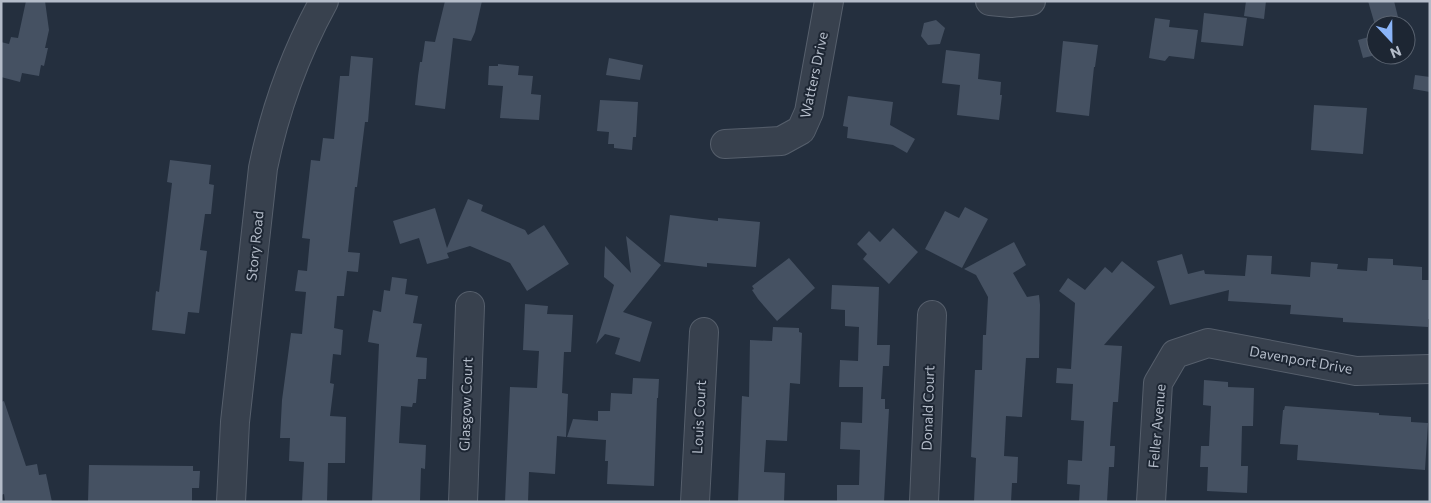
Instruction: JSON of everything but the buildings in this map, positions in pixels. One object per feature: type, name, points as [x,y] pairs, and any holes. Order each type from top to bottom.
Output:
[{"type":"street","name":"Story Road","points":[[231,502],[235,422],[263,168],[270,132],[281,96],[324,1]]},
{"type":"street","name":"Watters Drive","points":[[726,144],[781,142],[801,130],[808,112],[828,1]]},
{"type":"street","points":[[990,1],[1011,3],[1031,1]]},
{"type":"street","name":"Glasgow Court","points":[[463,502],[470,306]]},
{"type":"street","name":"Donald Court","points":[[924,502],[932,315]]},
{"type":"street","name":"Louis Court","points":[[695,502],[704,332]]},
{"type":"street","name":"Davenport Drive","points":[[1175,354],[1208,343],[1356,371],[1430,369]]},
{"type":"street","name":"Feller Avenue","points":[[1151,502],[1158,383],[1175,354]]}]
